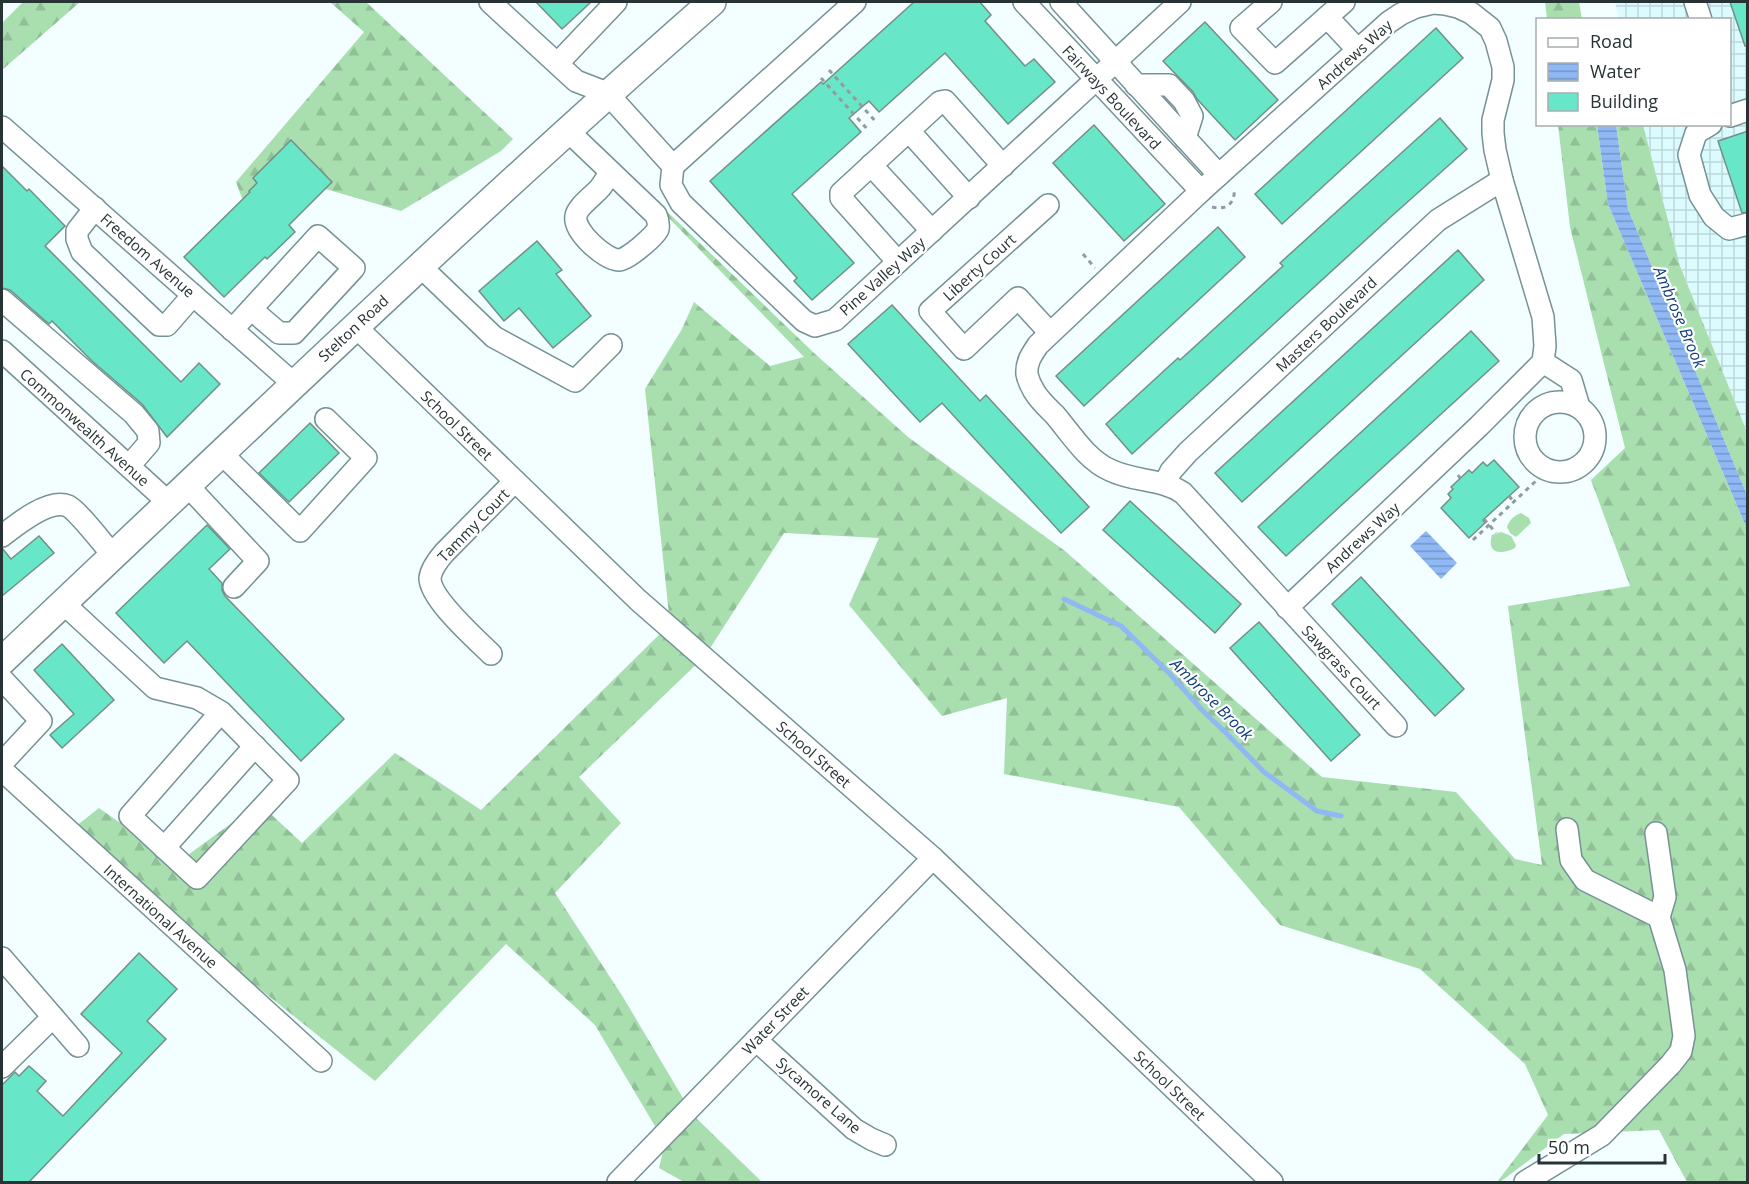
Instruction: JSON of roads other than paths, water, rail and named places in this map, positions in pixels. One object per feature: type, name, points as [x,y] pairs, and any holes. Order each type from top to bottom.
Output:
[{"type":"main road","name":"Stelton Road","points":[[2,661],[419,265],[607,93],[712,2]]},
{"type":"street","points":[[490,2],[576,81],[607,93],[673,166],[855,2]]},
{"type":"street","points":[[558,63],[616,2]]},
{"type":"street","name":"Fairways Boulevard","points":[[1024,2],[1207,199]]},
{"type":"street","name":"Fairways Boulevard","points":[[1061,2],[1227,182]]},
{"type":"street","name":"Pine Valley Way","points":[[673,166],[671,185],[681,203],[804,321],[815,326],[835,320],[1180,2]]},
{"type":"street","points":[[1271,2],[1241,28],[1275,63],[1344,2]]},
{"type":"street","points":[[1695,2],[1700,18]]},
{"type":"street","name":"Andrews Way","points":[[1433,3],[1472,13],[1490,28],[1497,41],[1503,67],[1503,80],[1492,133],[1502,180],[1543,317],[1545,346],[1543,362],[1471,434],[1287,608],[1184,493],[1165,483],[1125,476],[1108,470],[1092,459],[1034,392],[1027,373],[1028,363],[1038,345],[1050,333],[1227,182],[1358,50],[1401,14],[1433,3]]},
{"type":"street","points":[[1327,17],[1358,50]]},
{"type":"street","points":[[898,262],[841,198],[841,193],[871,165],[940,102],[945,101],[1003,166]]},
{"type":"street","points":[[1731,116],[1748,110]]},
{"type":"street","points":[[1708,126],[1696,133],[1689,155],[1701,195],[1714,217],[1729,229],[1748,224]]},
{"type":"street","name":"Freedom Avenue","points":[[2,127],[294,384]]},
{"type":"street","points":[[567,130],[611,172]]},
{"type":"street","points":[[909,131],[969,198]]},
{"type":"street","points":[[871,165],[932,231]]},
{"type":"street","name":"Masters Boulevard","points":[[1165,483],[1171,471],[1188,452],[1438,220],[1502,180]]},
{"type":"street","name":"Liberty Court","points":[[1048,204],[930,311],[964,349],[1018,298],[1050,333]]},
{"type":"street","points":[[94,208],[76,231],[82,252],[159,325],[167,325],[193,295]]},
{"type":"street","points":[[232,330],[251,309],[318,236],[354,268],[294,333],[279,333],[251,309]]},
{"type":"street","points":[[419,265],[494,337],[575,381],[611,345]]},
{"type":"street","points":[[2,300],[134,414],[148,431],[149,444],[129,466]]},
{"type":"street","name":"School Street","points":[[355,326],[638,600],[933,858],[1272,1182]]},
{"type":"street","name":"Commonwealth Avenue","points":[[2,351],[129,466],[178,494],[258,561],[234,587]]},
{"type":"street","points":[[1543,362],[1571,380],[1579,407]]},
{"type":"street","points":[[221,453],[300,531],[366,458],[326,419]]},
{"type":"street","name":"Tammy Court","points":[[491,654],[439,601],[430,577],[444,553],[515,481]]},
{"type":"street","points":[[2,536],[21,520],[54,505],[68,506],[113,555]]},
{"type":"street","points":[[63,603],[155,688],[197,699],[221,712],[288,780],[197,878],[130,816],[221,712]]},
{"type":"street","name":"Sawgrass Court","points":[[1287,608],[1396,726]]},
{"type":"street","points":[[2,679],[41,722],[2,763]]},
{"type":"street","points":[[164,848],[255,746]]},
{"type":"street","name":"International Avenue","points":[[2,770],[321,1061]]},
{"type":"street","points":[[1567,830],[1571,860],[1585,880],[1659,917]]},
{"type":"street","points":[[1525,1182],[1602,1136],[1681,1051],[1684,1036],[1675,970],[1659,917],[1665,897],[1656,833]]},
{"type":"street","name":"Water Street","points":[[618,1182],[933,858]]},
{"type":"street","points":[[2,958],[78,1046]]},
{"type":"street","points":[[2,1067],[53,1017]]},
{"type":"street","name":"Sycamore Lane","points":[[756,1040],[854,1129],[885,1145]]},
{"type":"water","points":[[1597,126],[1616,126],[1628,209],[1747,495],[1747,529],[1608,204]]},
{"type":"water","points":[[1426,531],[1457,563],[1441,579],[1410,546]]},
{"type":"waterway","name":"Ambrose Brook","points":[[1064,599],[1121,626],[1264,772],[1317,811],[1341,816]]}]
